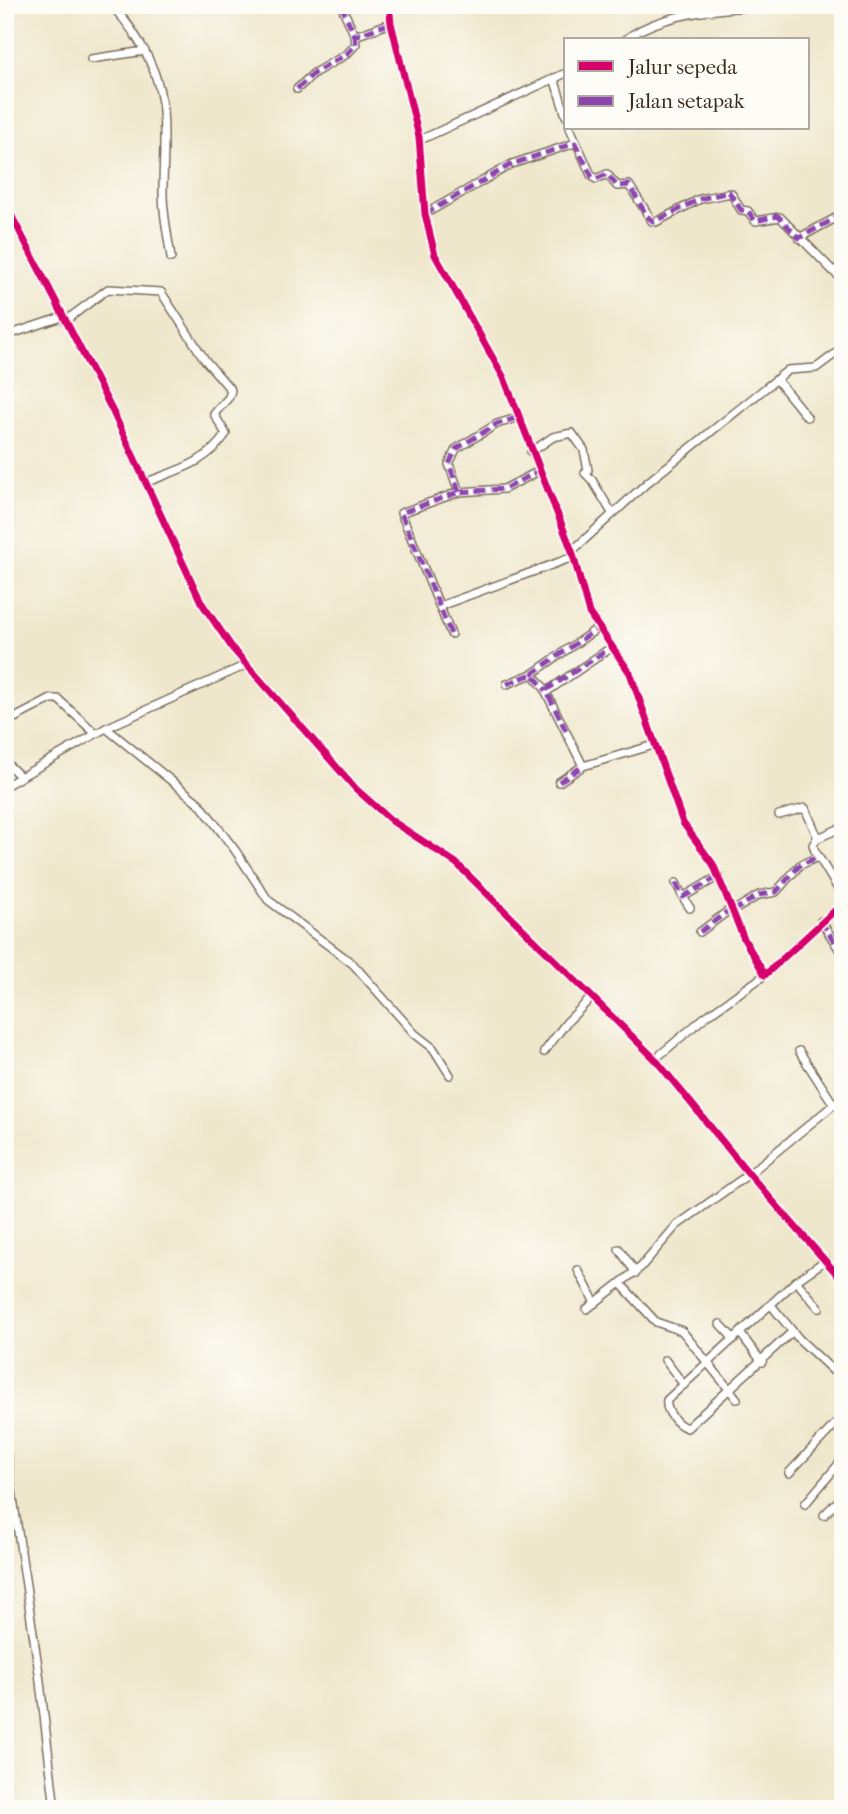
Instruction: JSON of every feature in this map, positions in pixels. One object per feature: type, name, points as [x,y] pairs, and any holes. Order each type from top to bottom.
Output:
[{"type":"street","points":[[110,5],[125,20],[155,70],[165,111],[163,193],[171,258]]},
{"type":"street","points":[[297,89],[314,73],[347,54],[356,44],[341,5]]},
{"type":"street","points":[[389,5],[420,140],[425,214],[435,255],[504,378],[572,554],[586,604],[598,628],[630,673],[683,823],[719,876],[732,909],[765,975]]},
{"type":"street","points":[[628,38],[653,24],[687,16],[757,6],[843,7]]},
{"type":"street","points":[[355,36],[391,23]]},
{"type":"street","points":[[91,59],[145,51]]},
{"type":"street","points":[[420,140],[564,74]]},
{"type":"street","points":[[554,78],[564,110]]},
{"type":"street","points":[[571,130],[592,177],[596,179],[606,174],[617,187],[629,185],[652,221],[656,222],[696,200],[731,193],[741,211],[748,211],[755,221],[778,216],[843,280]]},
{"type":"street","points":[[425,214],[512,164],[575,143]]},
{"type":"street","points":[[5,203],[147,482],[203,605],[246,665],[321,752],[389,819],[456,863],[655,1059],[749,1174],[841,1276]]},
{"type":"street","points":[[799,238],[843,214]]},
{"type":"street","points":[[834,272],[843,263]]},
{"type":"street","points":[[5,336],[64,319],[108,289],[161,292],[173,306],[205,360],[231,390],[231,395],[214,414],[226,433],[212,453],[203,460],[147,482]]},
{"type":"street","points":[[440,606],[572,554],[612,513],[776,380],[791,369],[819,366],[843,348]]},
{"type":"street","points":[[776,380],[807,416]]},
{"type":"street","points":[[459,492],[449,467],[457,450],[497,424],[520,417]]},
{"type":"street","points":[[531,452],[553,437],[572,433],[584,450],[588,470],[584,473],[592,480],[612,513]]},
{"type":"street","points":[[451,634],[401,513],[459,492],[504,489],[539,471]]},
{"type":"street","points":[[507,684],[533,674],[545,662],[598,628]]},
{"type":"street","points":[[546,690],[612,647]]},
{"type":"street","points":[[5,786],[106,727],[246,665]]},
{"type":"street","points":[[511,672],[516,680]]},
{"type":"street","points":[[533,674],[546,690],[583,766]]},
{"type":"street","points":[[5,723],[51,699],[58,699],[95,733]]},
{"type":"street","points":[[106,727],[200,804],[268,900],[353,964],[415,1034],[432,1047],[450,1075]]},
{"type":"street","points":[[559,782],[583,766],[654,745]]},
{"type":"street","points":[[5,762],[20,776]]},
{"type":"street","points":[[779,816],[805,808],[817,838]]},
{"type":"street","points":[[655,1059],[705,1017],[765,975],[842,903],[813,846],[817,838],[843,827]]},
{"type":"street","points":[[700,932],[754,897],[776,892],[800,865],[818,857]]},
{"type":"street","points":[[683,897],[719,876]]},
{"type":"street","points":[[676,883],[690,908]]},
{"type":"street","points":[[821,921],[843,955]]},
{"type":"street","points":[[544,1052],[566,1023],[592,997]]},
{"type":"street","points":[[799,1051],[834,1105]]},
{"type":"street","points":[[586,1309],[636,1273],[676,1226],[749,1174],[843,1097]]},
{"type":"street","points":[[619,1249],[636,1273]]},
{"type":"street","points":[[792,1332],[762,1362],[684,1428],[666,1404],[796,1281],[825,1260]]},
{"type":"street","points":[[578,1270],[595,1303]]},
{"type":"street","points":[[796,1281],[819,1308]]},
{"type":"street","points":[[621,1284],[656,1322],[682,1331],[737,1399]]},
{"type":"street","points":[[771,1304],[792,1332],[843,1380]]},
{"type":"street","points":[[719,1324],[737,1336],[762,1362]]},
{"type":"street","points":[[665,1360],[684,1385]]},
{"type":"street","points":[[789,1473],[843,1416]]},
{"type":"street","points":[[5,1444],[39,1673],[55,1809]]},
{"type":"street","points":[[805,1504],[842,1461]]},
{"type":"street","points":[[824,1515],[843,1496]]},
{"type":"marked path","points":[[341,5],[355,36],[391,23]]},
{"type":"marked path","points":[[297,89],[314,73],[347,54],[356,44],[355,36]]},
{"type":"marked path","points":[[425,214],[512,164],[575,143],[592,177],[596,179],[607,174],[617,186],[629,185],[647,216],[654,222],[700,199],[729,192],[741,210],[748,211],[755,221],[778,216],[799,238],[843,214]]},
{"type":"marked path","points":[[459,492],[449,464],[456,449],[497,424],[520,417]]},
{"type":"marked path","points":[[451,634],[401,513],[459,492],[504,489],[539,471]]},
{"type":"marked path","points":[[532,674],[598,628]]},
{"type":"marked path","points":[[566,731],[546,690],[612,647]]},
{"type":"marked path","points":[[507,684],[532,674],[546,690]]},
{"type":"marked path","points":[[559,782],[583,766]]},
{"type":"marked path","points":[[733,911],[759,895],[776,892],[800,865],[818,857]]},
{"type":"marked path","points":[[676,883],[683,897],[719,876]]},
{"type":"marked path","points":[[700,932],[732,908]]},
{"type":"marked path","points":[[821,921],[843,955]]},
{"type":"cycle path","points":[[389,5],[419,137],[425,214],[435,255],[504,378],[572,551],[589,613],[630,673],[683,823],[713,864],[744,939],[765,975],[843,903]]},
{"type":"cycle path","points":[[5,203],[113,412],[201,602],[233,649],[356,789],[392,821],[456,863],[655,1059],[749,1174],[843,1281]]}]
